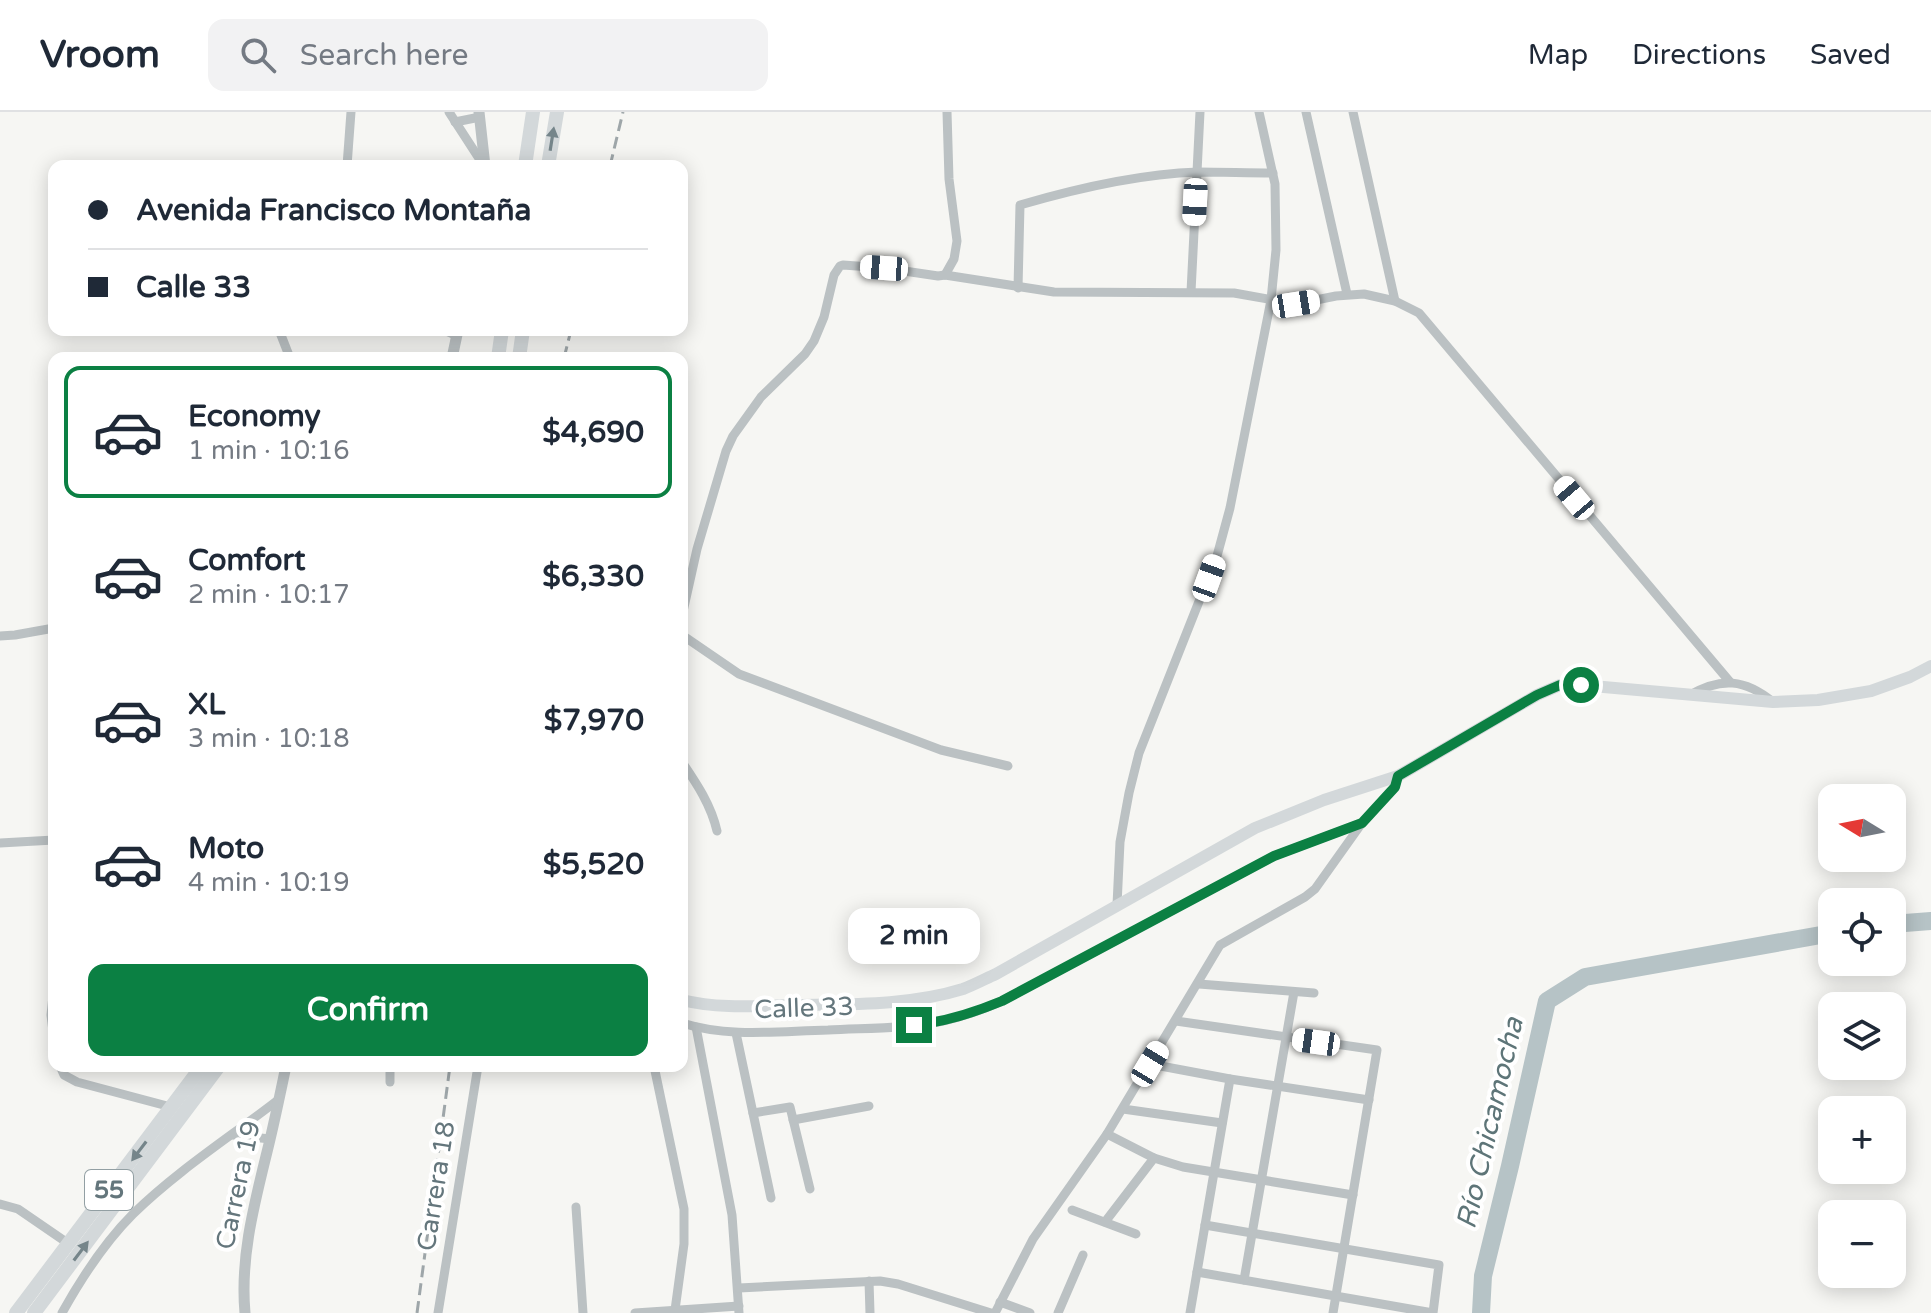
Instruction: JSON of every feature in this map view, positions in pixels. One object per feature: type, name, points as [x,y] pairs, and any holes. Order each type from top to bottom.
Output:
[{"type":"highway","points":[[526,160],[533,112]]},
{"type":"highway","points":[[549,160],[557,112]]},
{"type":"highway","name":"55","points":[[16,1313],[197,1072]]},
{"type":"highway","name":"55","points":[[34,1313],[215,1072]]},
{"type":"main road","points":[[688,1001],[703,1005],[750,1006],[869,1003],[933,996],[965,988],[996,974],[1255,828],[1324,800],[1398,776],[1537,695],[1560,685],[1773,702],[1818,700],[1871,691],[1931,666]]},
{"type":"street","points":[[347,160],[351,112]]},
{"type":"street","points":[[449,112],[480,160]]},
{"type":"street","points":[[945,275],[954,259],[957,241],[949,179],[947,112]]},
{"type":"street","points":[[1191,292],[1200,112]]},
{"type":"street","points":[[1117,905],[1120,842],[1135,766],[1217,556],[1230,508],[1271,300],[1276,250],[1273,173],[1259,112]]},
{"type":"street","points":[[1306,112],[1347,294]]},
{"type":"street","points":[[1353,112],[1395,301]]},
{"type":"street","points":[[455,122],[480,115],[484,160]]},
{"type":"street","points":[[1018,288],[1020,205],[1108,182],[1152,176],[1197,172],[1273,173]]},
{"type":"street","points":[[688,589],[697,549],[730,443],[761,397],[814,341],[837,269],[843,265],[945,275],[1054,292],[1234,293],[1296,304],[1347,294],[1364,294],[1395,301],[1419,313],[1730,682]]},
{"type":"street","points":[[0,636],[48,629]]},
{"type":"street","points":[[688,639],[739,674],[941,750],[1008,766]]},
{"type":"street","points":[[1690,695],[1702,687],[1730,682],[1746,685],[1773,702]]},
{"type":"street","points":[[688,771],[703,794],[717,831]]},
{"type":"street","points":[[739,1288],[869,1281],[898,1284],[993,1313],[1033,1239],[1123,1109],[1220,945],[1315,889],[1362,823],[1395,787],[1398,776]]},
{"type":"street","name":"Calle 33","points":[[688,1025],[736,1033],[883,1027],[936,1023],[973,1013],[1002,1001],[1274,856],[1362,823]]},
{"type":"street","points":[[0,843],[48,840]]},
{"type":"street","points":[[1199,984],[1314,993]]},
{"type":"street","points":[[1244,1280],[1294,992]]},
{"type":"street","points":[[1176,1021],[1377,1050],[1333,1313]]},
{"type":"street","points":[[635,1313],[739,1310],[732,1215],[696,1027]]},
{"type":"street","points":[[736,1033],[771,1198]]},
{"type":"street","points":[[1150,1064],[1369,1100]]},
{"type":"street","points":[[63,1072],[77,1082],[171,1107]]},
{"type":"street","name":"Carrera 19","points":[[245,1313],[244,1266],[250,1222],[285,1072]]},
{"type":"street","points":[[390,1072],[390,1082]]},
{"type":"street","name":"Carrera 18","points":[[438,1313],[477,1072]]},
{"type":"street","points":[[655,1072],[684,1209],[684,1244],[675,1310]]},
{"type":"street","points":[[1190,1313],[1230,1079]]},
{"type":"street","points":[[62,1313],[104,1247],[132,1215],[164,1186],[278,1100]]},
{"type":"street","points":[[793,1120],[869,1106]]},
{"type":"street","points":[[753,1113],[790,1107],[810,1189]]},
{"type":"street","points":[[1123,1109],[1222,1123]]},
{"type":"street","points":[[1107,1134],[1154,1158],[1183,1167],[1353,1195]]},
{"type":"street","points":[[233,1135],[270,1139]]},
{"type":"street","points":[[1105,1222],[1154,1158]]},
{"type":"street","points":[[0,1204],[18,1209],[69,1244]]},
{"type":"street","points":[[576,1207],[583,1313]]},
{"type":"street","points":[[1072,1210],[1136,1234]]},
{"type":"street","points":[[1197,1272],[1433,1313],[1439,1265],[1205,1225]]},
{"type":"street","points":[[1058,1313],[1083,1255]]},
{"type":"street","points":[[869,1281],[870,1313]]},
{"type":"street","points":[[1000,1302],[1030,1313]]},
{"type":"waterway","name":"Río Chicamocha","points":[[1906,923],[1931,921]]},
{"type":"waterway","name":"Río Chicamocha","points":[[1481,1313],[1483,1276],[1547,1001],[1585,977],[1818,935]]},
{"type":"railway","points":[[611,160],[623,112]]},
{"type":"railway","points":[[566,352],[570,336]]},
{"type":"railway","points":[[417,1313],[449,1072]]},
{"type":"route","points":[[914,1025],[936,1023],[973,1013],[1002,1001],[1274,856],[1362,823],[1395,787],[1398,776],[1537,695],[1560,685],[1581,685]]}]
